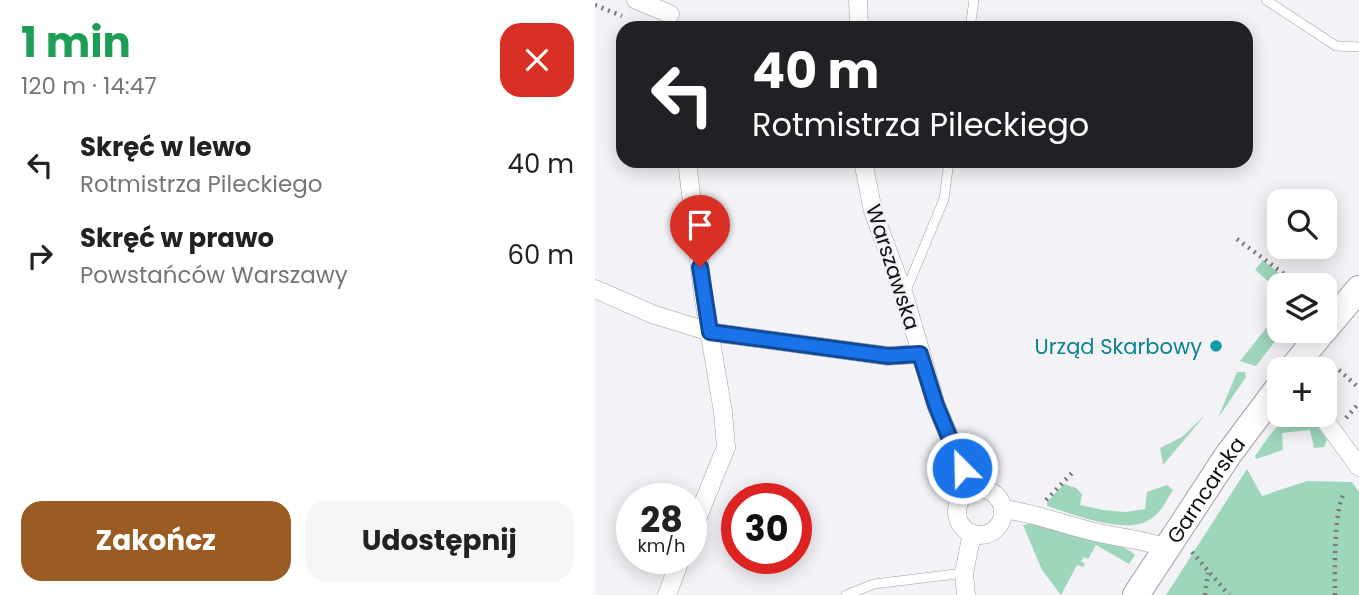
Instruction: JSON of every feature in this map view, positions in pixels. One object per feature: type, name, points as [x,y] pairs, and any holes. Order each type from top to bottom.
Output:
[{"type":"street","points":[[636,0],[669,14]]},
{"type":"street","points":[[858,0],[859,21]]},
{"type":"street","points":[[688,168],[726,447],[707,494]]},
{"type":"street","name":"Warszawska","points":[[864,168],[873,211],[904,295],[936,405],[972,491]]},
{"type":"street","points":[[595,289],[652,314],[710,332],[888,356],[920,354]]},
{"type":"street","points":[[1337,315],[1359,289]]},
{"type":"street","points":[[1302,357],[1313,343]]},
{"type":"street","name":"Garncarska","points":[[1136,595],[1178,548],[1229,455],[1267,403]]},
{"type":"street","points":[[1330,427],[1359,467]]},
{"type":"street","points":[[972,491],[989,491],[999,498],[1003,509],[1002,521],[995,530],[984,535],[972,533],[962,526],[958,509],[962,498],[972,491]]},
{"type":"street","points":[[1003,509],[1024,512],[1096,532],[1178,548]]},
{"type":"street","points":[[966,595],[964,573],[972,533]]},
{"type":"street","points":[[667,595],[675,574]]},
{"type":"lane","points":[[971,21],[974,0]]},
{"type":"lane","points":[[1265,0],[1336,46],[1359,47]]},
{"type":"lane","points":[[904,295],[944,199],[949,168]]},
{"type":"lane","points":[[846,595],[874,584],[964,573]]},
{"type":"path","points":[[1237,239],[1283,273]]},
{"type":"path","points":[[1339,370],[1359,387]]},
{"type":"path","points":[[1341,423],[1359,403]]},
{"type":"path","points":[[1043,507],[1048,496],[1073,472]]},
{"type":"path","points":[[1335,595],[1339,510],[1341,496],[1345,492]]},
{"type":"path","points":[[1178,548],[1208,572],[1229,595]]},
{"type":"path","points":[[1205,595],[1208,572]]},
{"type":"green space","points":[[1263,260],[1279,273],[1267,273],[1267,280],[1255,270]]},
{"type":"green space","points":[[1267,327],[1267,343],[1274,343],[1256,366],[1240,361]]},
{"type":"green space","points":[[1237,372],[1245,372],[1246,377],[1218,418]]},
{"type":"green space","points":[[1206,414],[1163,465],[1160,448],[1182,437]]},
{"type":"green space","points":[[1318,427],[1327,440],[1324,447],[1314,448],[1310,430],[1282,433],[1283,450],[1256,459],[1255,456],[1275,429]]},
{"type":"green space","points":[[1247,469],[1262,496],[1307,481],[1352,482],[1359,492],[1359,595],[1166,595]]},
{"type":"green space","points":[[1064,484],[1076,488],[1082,494],[1080,505],[1126,512],[1145,509],[1147,492],[1167,485],[1173,490],[1153,517],[1139,524],[1127,525],[1099,522],[1047,506],[1047,502]]},
{"type":"green space","points":[[1023,525],[1101,539],[1135,555],[1129,564],[1096,545],[1088,559],[1084,557],[1081,561],[1085,564],[1083,567],[1077,565],[1061,595],[1042,570]]},
{"type":"place","name":"Urząd Skarbowy","points":[[1216,346]]},
{"type":"route","points":[[700,267],[710,332],[888,356],[920,354],[936,405],[962,468]]}]
